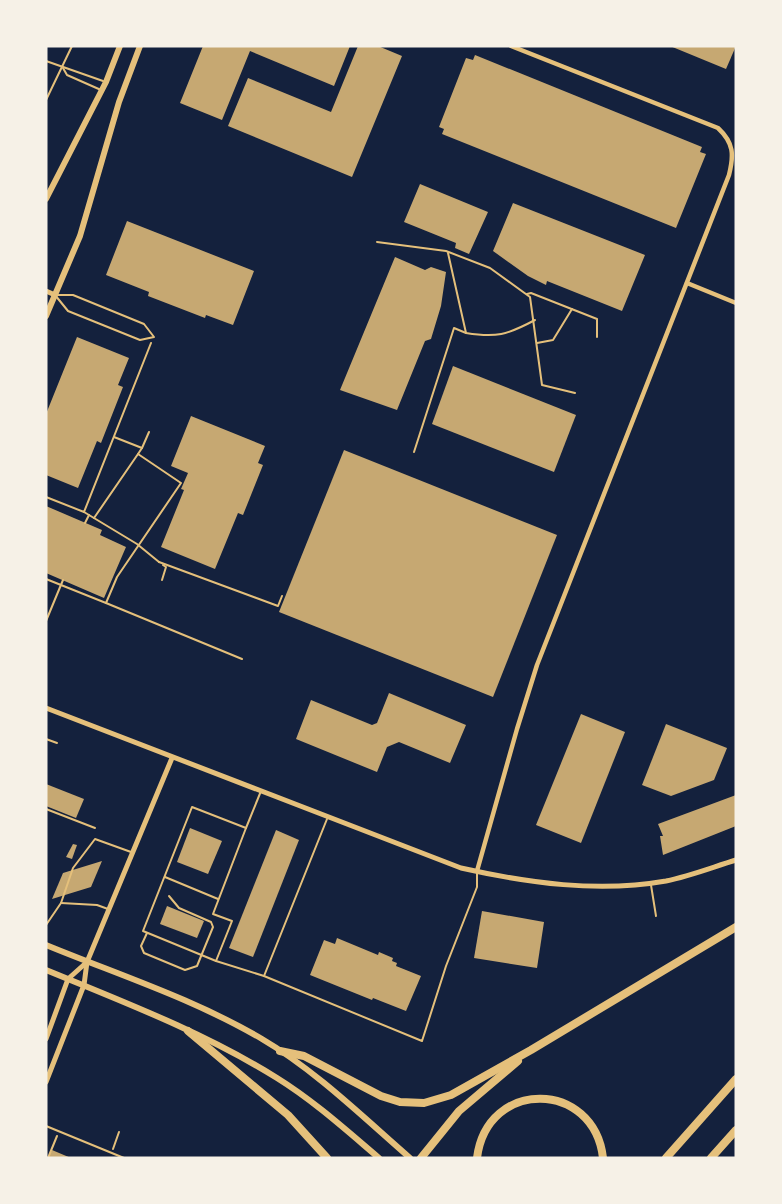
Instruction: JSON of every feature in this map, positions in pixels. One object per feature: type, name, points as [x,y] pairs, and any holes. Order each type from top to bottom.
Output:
[{"type":"highway","points":[[280,1051],[304,1056],[381,1096],[400,1102],[424,1103],[450,1095],[531,1050],[736,926]]},
{"type":"highway","points":[[188,1031],[288,1115],[328,1158]]},
{"type":"highway","points":[[421,1158],[459,1111],[531,1050]]},
{"type":"highway","points":[[666,1158],[736,1079]]},
{"type":"highway","points":[[476,1158],[483,1134],[498,1113],[514,1103],[532,1098],[556,1101],[584,1116],[592,1124],[598,1135],[603,1158]]},
{"type":"highway","points":[[711,1158],[736,1130]]},
{"type":"main road","points":[[46,199],[106,82],[120,46]]},
{"type":"main road","points":[[46,316],[80,236],[120,102],[140,46]]},
{"type":"main road","points":[[46,945],[201,1008],[262,1039],[280,1051],[410,1158]]},
{"type":"main road","points":[[46,970],[188,1031],[277,1078],[322,1110],[379,1158]]},
{"type":"street","points":[[477,871],[527,693],[732,163],[731,143],[718,128],[511,46]]},
{"type":"street","points":[[687,283],[736,303]]},
{"type":"street","points":[[46,291],[56,295]]},
{"type":"street","points":[[46,708],[462,868],[555,884],[626,886],[668,880],[736,860]]},
{"type":"street","points":[[46,1082],[84,985],[87,962],[172,758]]},
{"type":"street","points":[[46,1039],[68,979],[87,962]]},
{"type":"lane","points":[[46,100],[72,46]]},
{"type":"lane","points":[[46,61],[106,82]]},
{"type":"lane","points":[[63,68],[67,75],[102,90]]},
{"type":"lane","points":[[56,295],[73,295],[144,324],[154,336],[140,340],[68,311],[56,295]]},
{"type":"lane","points":[[46,739],[57,743]]},
{"type":"lane","points":[[216,961],[232,921],[213,914],[261,791]]},
{"type":"lane","points":[[246,828],[192,807],[143,931],[216,961],[264,976],[422,1041],[446,966],[477,887],[477,871]]},
{"type":"lane","points":[[46,809],[95,828]]},
{"type":"lane","points":[[264,976],[328,816]]},
{"type":"lane","points":[[46,925],[61,903],[73,868],[95,839],[134,852]]},
{"type":"lane","points":[[164,877],[218,899]]},
{"type":"lane","points":[[651,883],[656,916]]},
{"type":"lane","points":[[147,933],[141,946],[144,953],[185,970],[197,966],[213,927],[211,922],[179,908],[169,896]]},
{"type":"lane","points":[[61,903],[98,905],[110,910]]},
{"type":"lane","points":[[46,1126],[124,1158]]},
{"type":"path","points":[[377,242],[448,252],[490,268],[530,297],[535,320],[542,385],[575,393]]},
{"type":"path","points":[[448,252],[466,333]]},
{"type":"path","points":[[526,294],[531,293],[597,320],[597,337]]},
{"type":"path","points":[[537,343],[553,340],[572,309]]},
{"type":"path","points":[[414,452],[454,328],[466,333],[491,337],[517,330],[535,320]]},
{"type":"path","points":[[84,512],[154,336]]},
{"type":"path","points":[[94,518],[142,448],[149,432]]},
{"type":"path","points":[[114,437],[142,448]]},
{"type":"path","points":[[106,604],[117,577],[181,483],[138,454]]},
{"type":"path","points":[[46,497],[84,512],[138,545],[166,567],[162,580]]},
{"type":"path","points":[[86,523],[89,515]]},
{"type":"path","points":[[160,562],[278,606],[282,596]]},
{"type":"path","points":[[46,579],[242,659]]},
{"type":"path","points":[[46,621],[63,580]]},
{"type":"path","points":[[48,1158],[59,1131]]},
{"type":"path","points":[[111,1152],[119,1132]]},
{"type":"building","points":[[203,46],[350,46],[334,86],[250,51],[222,120],[180,103]]},
{"type":"building","points":[[358,46],[378,46],[402,56],[352,177],[228,126],[248,78],[331,112]]},
{"type":"building","points":[[670,46],[736,46],[726,69]]},
{"type":"building","points":[[475,55],[702,147],[700,152],[706,154],[676,228],[442,134],[444,129],[439,127],[466,58],[473,60]]},
{"type":"building","points":[[420,184],[488,212],[469,254],[455,248],[456,243],[404,222]]},
{"type":"building","points":[[513,203],[645,255],[622,311],[547,281],[546,285],[528,276],[493,251]]},
{"type":"building","points":[[127,221],[254,271],[233,325],[206,315],[205,318],[148,296],[149,292],[106,275]]},
{"type":"building","points":[[395,257],[425,270],[431,267],[446,272],[441,306],[431,339],[425,341],[397,410],[340,390]]},
{"type":"building","points":[[77,337],[129,358],[118,385],[123,387],[101,443],[97,441],[78,488],[46,475],[46,414]]},
{"type":"building","points":[[453,366],[576,415],[554,472],[432,424]]},
{"type":"building","points":[[191,416],[265,446],[258,463],[263,465],[243,515],[238,513],[215,569],[161,547],[184,490],[181,489],[188,473],[171,466]]},
{"type":"building","points":[[344,450],[557,535],[493,697],[279,612]]},
{"type":"building","points":[[46,506],[102,530],[100,535],[126,547],[104,598],[46,573]]},
{"type":"building","points":[[389,693],[466,725],[450,763],[399,742],[387,747],[377,772],[296,739],[311,700],[372,725],[377,723]]},
{"type":"building","points":[[581,714],[625,732],[581,843],[536,825]]},
{"type":"building","points":[[666,724],[727,748],[714,780],[671,796],[642,785]]},
{"type":"building","points":[[46,784],[84,799],[76,818],[46,806]]},
{"type":"building","points":[[736,795],[736,826],[663,855],[660,836],[663,836],[658,824]]},
{"type":"building","points":[[190,828],[222,841],[208,874],[177,862]]},
{"type":"building","points":[[276,830],[299,840],[253,957],[229,948]]},
{"type":"building","points":[[73,844],[77,845],[72,859],[66,857]]},
{"type":"building","points":[[102,861],[91,887],[52,899],[63,873]]},
{"type":"building","points":[[167,906],[204,921],[197,938],[160,924]]},
{"type":"building","points":[[482,911],[544,922],[537,968],[474,958]]},
{"type":"building","points":[[337,938],[378,955],[379,952],[393,958],[392,961],[397,963],[396,966],[421,976],[406,1011],[373,998],[372,1000],[310,975],[324,940],[335,944]]},
{"type":"building","points":[[52,1150],[71,1158],[48,1158]]}]
